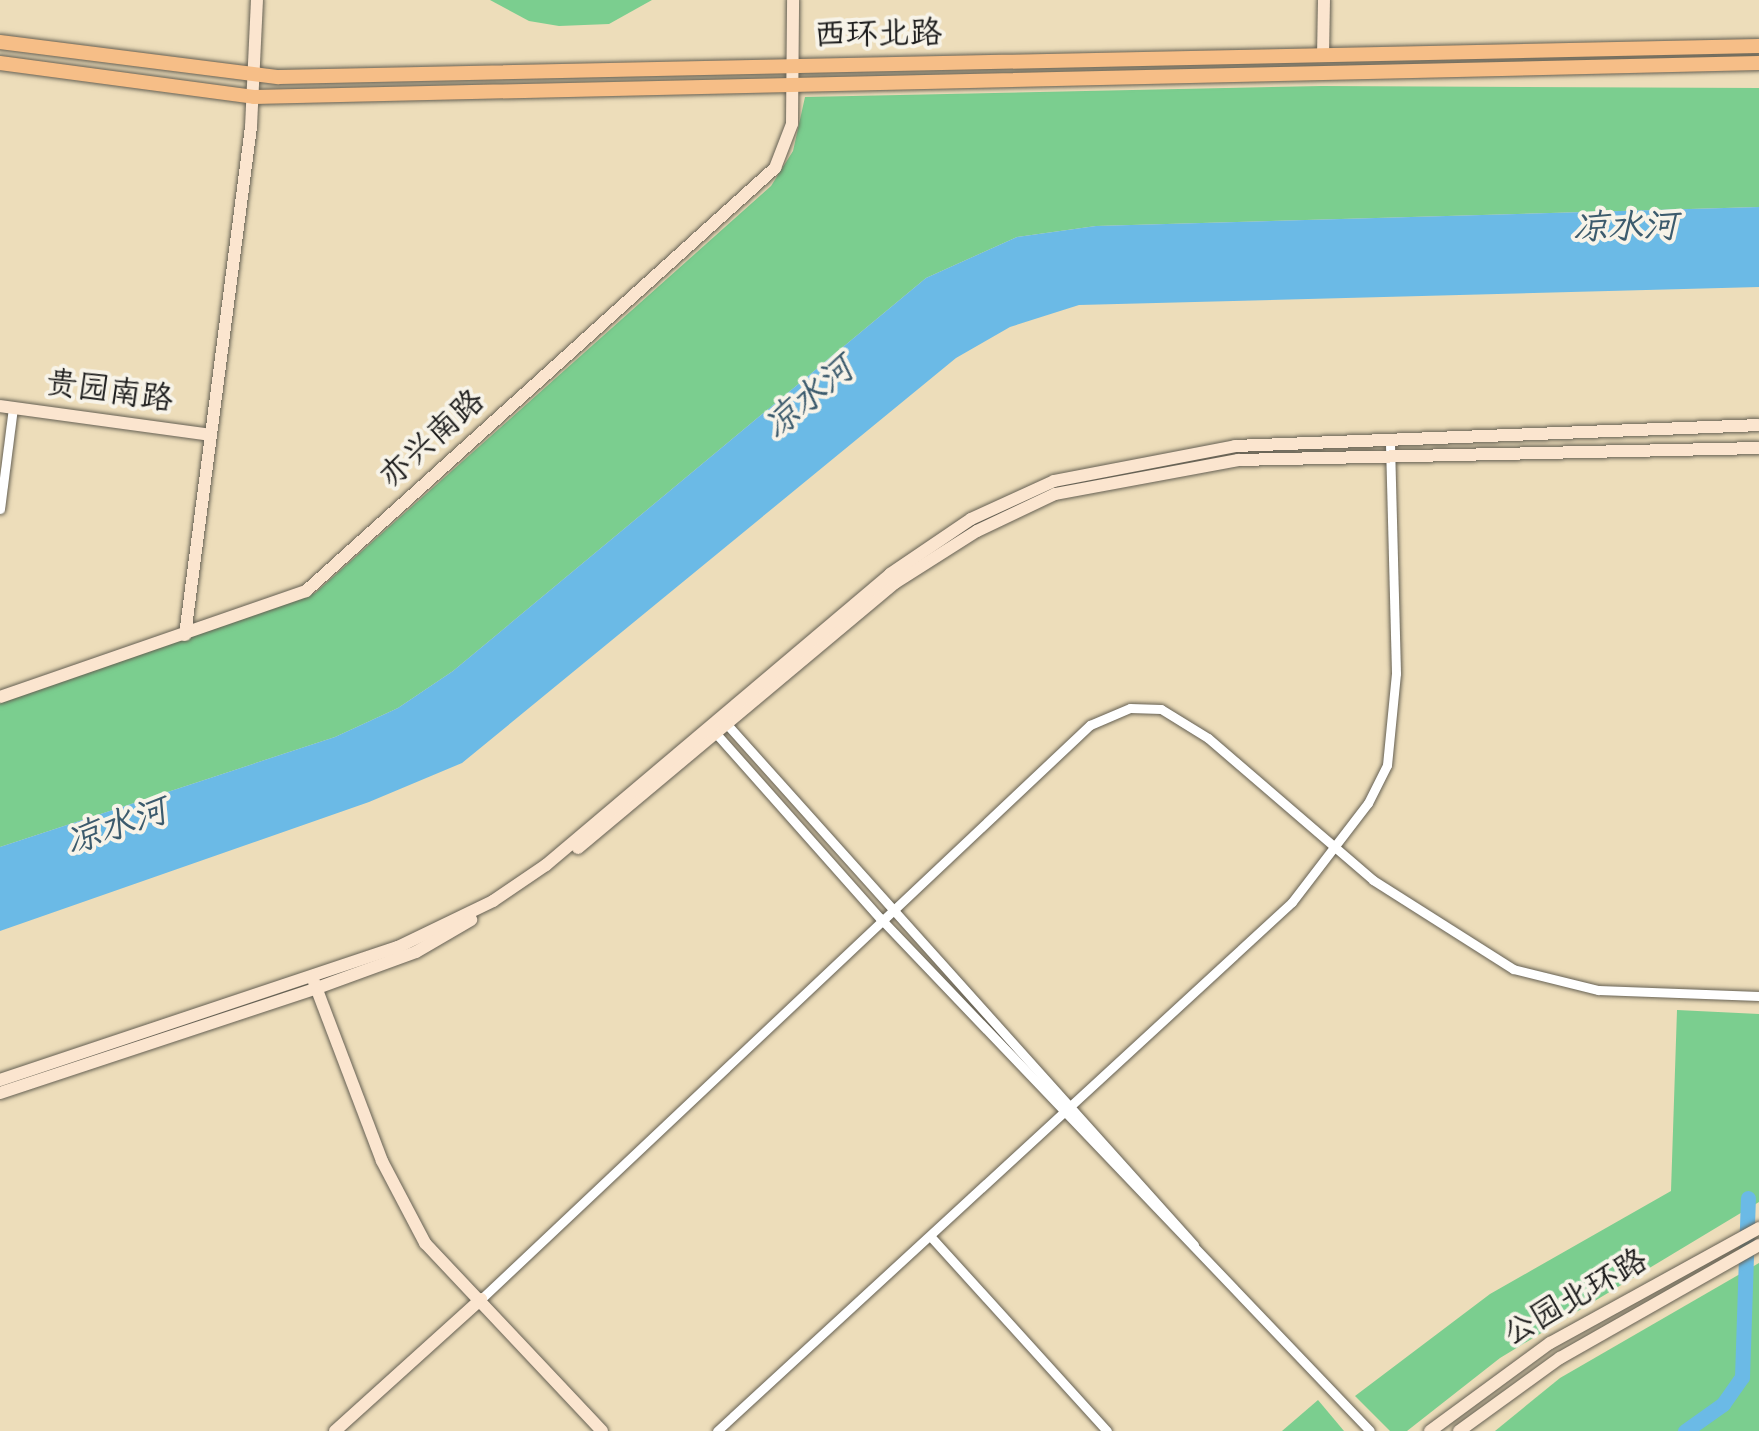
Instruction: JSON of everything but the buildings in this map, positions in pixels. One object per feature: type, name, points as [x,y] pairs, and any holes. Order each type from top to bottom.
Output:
[{"type":"main road","name":"西环北路","points":[[0,42],[255,76],[1759,46]]},
{"type":"main road","name":"西环北路","points":[[0,64],[254,97],[790,88],[1759,62]]},
{"type":"street","points":[[185,635],[254,97],[257,0]]},
{"type":"street","name":"亦兴南路","points":[[0,697],[306,591],[733,209],[787,147],[793,0]]},
{"type":"street","points":[[1323,56],[1324,0]]},
{"type":"street","points":[[0,510],[7,408]]},
{"type":"street","name":"贵园南路","points":[[7,408],[211,435]]},
{"type":"street","points":[[0,1093],[314,982],[493,901],[714,732],[890,574],[1017,496],[1091,470],[1170,454],[1390,439],[1759,425]]},
{"type":"street","points":[[717,1431],[1075,1106],[1292,902],[1335,851],[1387,765],[1396,674],[1390,439]]},
{"type":"street","points":[[725,721],[895,583],[977,531],[1055,494],[1183,466],[1390,454],[1759,448]]},
{"type":"street","points":[[335,1431],[481,1299],[880,918],[1090,725],[1130,708],[1161,709],[1208,738],[1335,851],[1441,926],[1530,975],[1598,990],[1759,996]]},
{"type":"street","points":[[725,721],[1075,1106],[1195,1248]]},
{"type":"street","points":[[714,732],[880,918],[1370,1431]]},
{"type":"street","points":[[0,1080],[314,982]]},
{"type":"street","points":[[314,982],[382,1161],[426,1243],[602,1431]]},
{"type":"street","name":"公园北环路","points":[[1430,1431],[1550,1343],[1759,1228]]},
{"type":"street","points":[[931,1237],[1107,1431]]},
{"type":"street","name":"公园北环路","points":[[1459,1431],[1560,1358],[1759,1245]]},
{"type":"green space","points":[[490,0],[652,0],[609,24],[559,26],[529,21]]},
{"type":"green space","points":[[1322,86],[1759,88],[1759,207],[1096,226],[1017,237],[926,278],[453,671],[398,708],[335,737],[0,847],[0,702],[315,593],[771,186],[793,151],[805,97]]},
{"type":"green space","points":[[1677,1010],[1759,1014],[1759,1202],[1500,1358],[1407,1431],[1390,1431],[1355,1396],[1490,1294],[1671,1191]]},
{"type":"green space","points":[[1759,1263],[1759,1431],[1495,1431],[1560,1378]]},
{"type":"green space","points":[[1318,1400],[1344,1431],[1282,1431]]},
{"type":"water","name":"凉水河","points":[[1759,207],[1759,287],[1079,305],[1010,327],[956,358],[462,763],[369,802],[0,931],[0,847],[335,737],[398,708],[453,671],[926,278],[1017,237],[1096,226]]},
{"type":"waterway","points":[[1685,1431],[1723,1404],[1742,1377],[1748,1198]]}]
